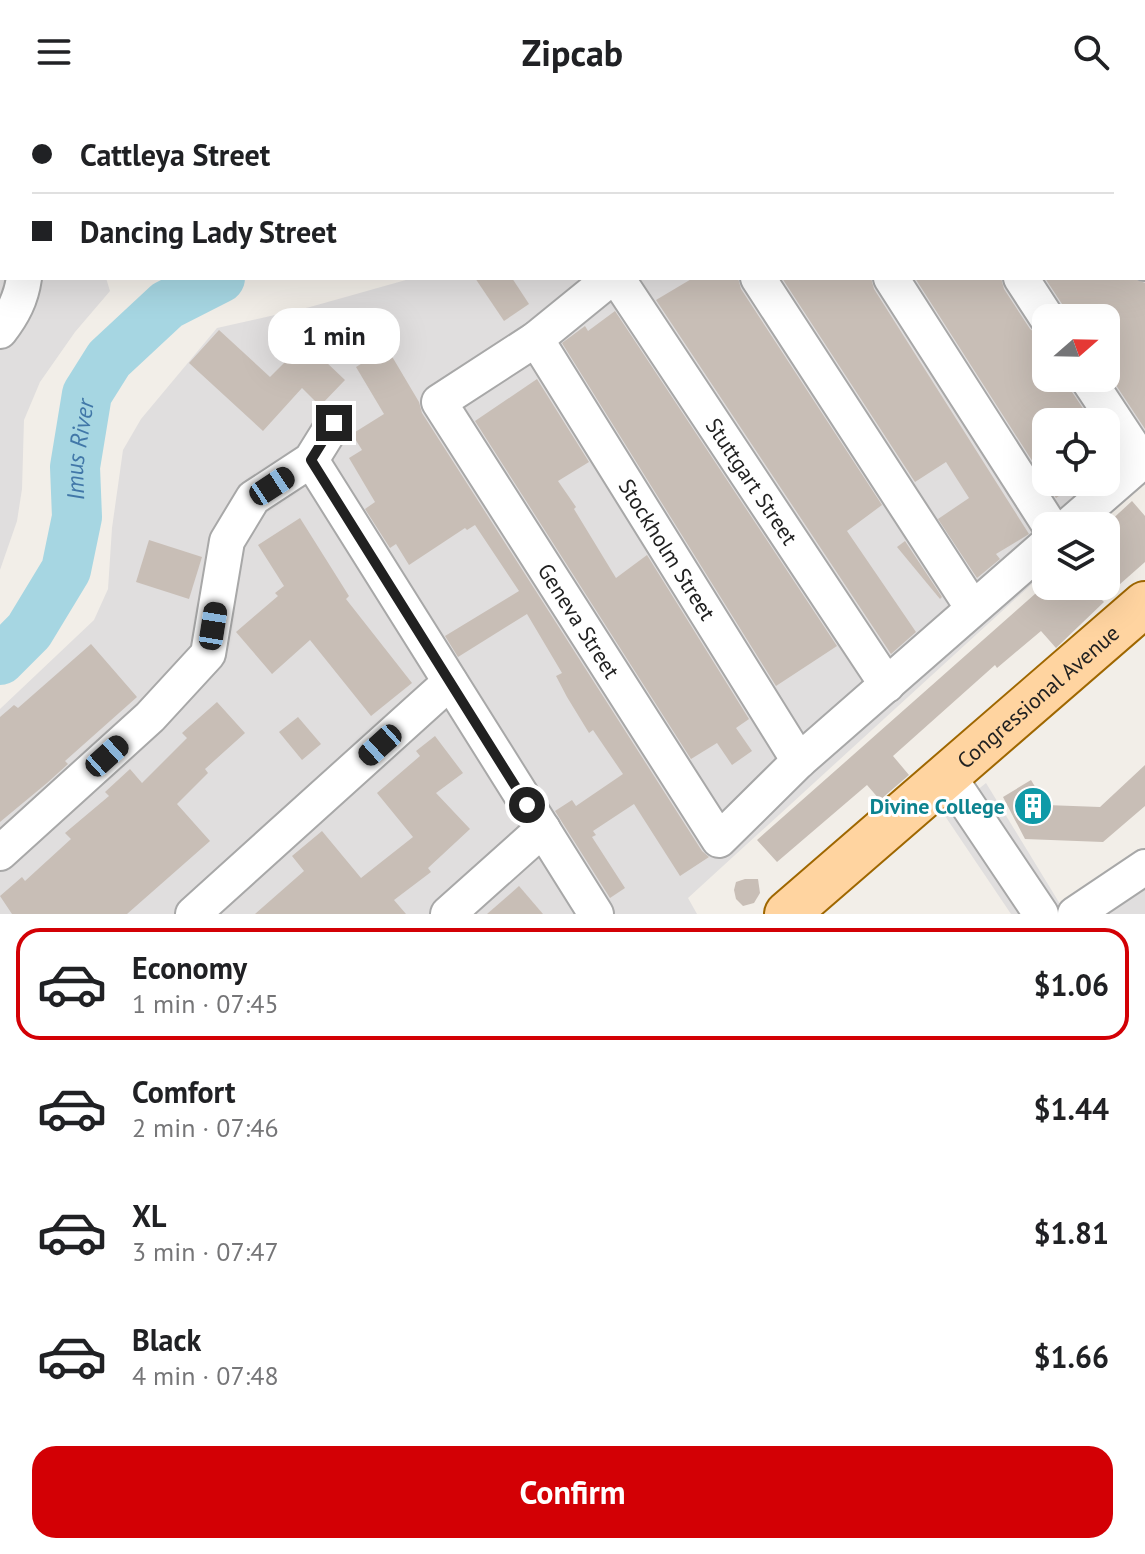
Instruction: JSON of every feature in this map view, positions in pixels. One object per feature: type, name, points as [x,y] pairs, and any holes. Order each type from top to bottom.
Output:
[{"type":"main road","name":"Congressional Avenue","points":[[787,914],[1145,604]]},
{"type":"street","points":[[0,331],[21,296],[24,280]]},
{"type":"street","points":[[536,339],[609,280]]},
{"type":"street","name":"Stuttgart Street","points":[[618,280],[887,685]]},
{"type":"street","points":[[759,280],[972,607]]},
{"type":"street","points":[[892,280],[1041,512]]},
{"type":"street","points":[[1022,280],[1038,304]]},
{"type":"street","name":"Geneva Street","points":[[536,339],[439,402],[719,840],[799,761]]},
{"type":"street","name":"Stockholm Street","points":[[536,339],[799,761]]},
{"type":"street","points":[[1084,512],[1143,460],[1097,392]]},
{"type":"street","points":[[0,853],[150,717],[208,654],[227,541],[253,498],[311,460],[334,423]]},
{"type":"street","points":[[311,460],[596,914]]},
{"type":"street","points":[[799,761],[1032,557]]},
{"type":"street","points":[[193,914],[450,682]]},
{"type":"street","points":[[941,780],[1019,914]]},
{"type":"street","points":[[941,780],[1041,914]]},
{"type":"street","points":[[448,914],[543,829]]},
{"type":"street","points":[[1075,914],[1145,867]]},
{"type":"shaded area","points":[[0,280],[107,280],[110,291],[75,332],[40,382],[24,420],[22,489],[17,521],[0,570]]},
{"type":"shaded area","points":[[406,280],[1145,280],[1145,481],[1111,512],[1032,512],[1032,584],[688,898],[697,914],[0,914],[0,709],[94,620],[108,589],[112,528],[123,450],[141,419],[217,328],[310,307]]},
{"type":"shaded area","points":[[986,783],[1060,904],[1145,848],[1145,914],[1011,914],[945,816]]},
{"type":"building","points":[[476,280],[513,280],[529,304],[504,321]]},
{"type":"building","points":[[690,280],[739,280],[741,289],[882,505],[847,531],[916,632],[891,654],[656,300]]},
{"type":"building","points":[[783,280],[872,280],[874,289],[1029,534],[996,554],[1000,559],[977,578],[938,519],[969,498],[946,462],[915,482]]},
{"type":"building","points":[[916,280],[1002,280],[1004,289],[1032,330],[1032,392],[1072,392],[1083,408],[1032,408],[1032,461]]},
{"type":"building","points":[[1046,280],[1137,280],[1145,283],[1145,429],[1120,391],[1120,304],[1062,304]]},
{"type":"building","points":[[615,311],[837,646],[776,686],[562,343],[585,326],[588,331]]},
{"type":"building","points":[[219,330],[270,377],[305,342],[345,380],[320,406],[302,388],[263,431],[189,363]]},
{"type":"building","points":[[387,348],[419,402],[422,413],[702,851],[709,857],[680,876],[634,804],[593,831],[596,835],[592,837],[625,888],[610,898],[555,811],[572,800],[576,806],[623,774],[593,730],[589,733],[567,697],[556,676],[562,673],[527,614],[458,657],[445,636],[519,591],[475,525],[467,530],[465,528],[409,565],[396,544],[390,548],[365,509],[375,502],[349,458],[362,450],[352,434],[384,414],[356,367]]},
{"type":"building","points":[[537,379],[589,462],[558,481],[616,578],[647,555],[749,719],[736,728],[752,751],[732,765],[717,743],[691,759],[475,421]]},
{"type":"building","points":[[1132,501],[1145,516],[1145,562],[1120,584],[1120,512]]},
{"type":"building","points":[[300,518],[349,596],[346,599],[412,683],[371,716],[310,640],[272,674],[236,632],[278,596],[275,593],[284,586],[258,545]]},
{"type":"building","points":[[149,540],[202,557],[189,599],[136,582]]},
{"type":"building","points":[[905,541],[942,597],[940,599],[897,547]]},
{"type":"building","points":[[1032,597],[1032,600],[1104,602],[1056,648],[1041,631],[997,668],[995,665],[893,756],[909,775],[880,800],[867,785],[777,862],[757,840]]},
{"type":"building","points":[[91,644],[137,697],[65,761],[68,764],[0,822],[0,717],[14,705],[18,708]]},
{"type":"building","points":[[217,702],[245,733],[205,769],[208,773],[177,804],[210,841],[127,914],[12,914],[0,896],[22,877],[25,881],[71,839],[65,833],[109,796],[105,792],[130,769],[142,783],[187,738],[182,733]]},
{"type":"building","points":[[298,717],[321,744],[302,760],[279,732]]},
{"type":"building","points":[[435,736],[463,773],[436,793],[470,829],[428,868],[431,872],[394,900],[406,914],[255,914],[304,871],[292,856],[322,831],[361,878],[413,837],[377,793],[420,756],[416,751]]},
{"type":"building","name":"Divine College","points":[[1145,765],[1145,806],[1103,842],[1025,839],[1003,797],[1031,780],[1046,805],[1100,807]]},
{"type":"building","points":[[758,879],[760,893],[754,903],[743,906],[736,899],[734,890],[736,882]]},
{"type":"building","points":[[519,886],[543,914],[487,914]]},
{"type":"waterway","name":"Imus River","points":[[0,660],[29,631],[66,570],[77,517],[75,467],[87,394],[109,359],[167,305],[216,280]]},
{"type":"place","name":"Divine College","points":[[1033,806]]},
{"type":"route","points":[[334,423],[311,460],[527,805]]}]
